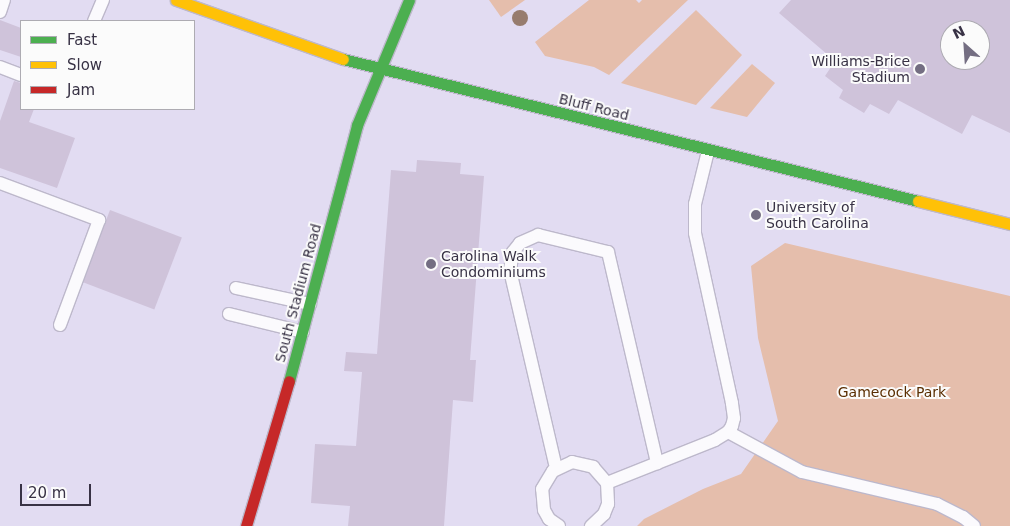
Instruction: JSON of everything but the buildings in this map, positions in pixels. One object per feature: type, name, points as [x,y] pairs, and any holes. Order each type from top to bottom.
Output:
[{"type":"main road","name":"Bluff Road","points":[[176,0],[323,54],[708,151],[1010,224]]},
{"type":"main road","name":"South Stadium Road","points":[[246,526],[303,332],[357,125],[408,0]]},
{"type":"lane","points":[[0,12],[4,0]]},
{"type":"lane","points":[[94,20],[103,0]]},
{"type":"lane","points":[[0,67],[20,75]]},
{"type":"lane","points":[[606,483],[715,440],[728,432],[734,418],[695,233],[695,204],[708,151]]},
{"type":"lane","points":[[0,183],[99,220],[60,325]]},
{"type":"lane","points":[[556,468],[510,270],[513,252],[520,243],[538,235],[608,252],[657,463]]},
{"type":"lane","points":[[236,288],[310,304]]},
{"type":"lane","points":[[229,314],[303,332]]},
{"type":"lane","points":[[728,432],[802,472],[942,506],[963,517],[974,526]]},
{"type":"lane","points":[[559,526],[549,519],[541,500],[546,479],[556,468],[572,462],[593,467],[606,483],[608,504],[604,514],[591,526]]},
{"type":"green space","points":[[489,0],[525,0],[501,17]]},
{"type":"green space","points":[[589,0],[636,0],[639,3],[642,0],[688,0],[609,75],[594,67],[545,56],[535,42]]},
{"type":"green space","points":[[696,10],[742,55],[696,105],[621,83]]},
{"type":"green space","points":[[752,64],[775,83],[747,117],[710,108]]},
{"type":"green space","name":"Gamecock Park","points":[[785,243],[1010,296],[1010,526],[637,526],[644,519],[703,489],[741,474],[778,421],[758,338],[751,266]]},
{"type":"traffic: fast","points":[[289,381],[357,125],[409,0]]},
{"type":"traffic: fast","points":[[343,59],[918,201]]},
{"type":"traffic: slow","points":[[176,0],[343,59]]},
{"type":"traffic: slow","points":[[918,201],[1010,224]]},
{"type":"traffic: jam","points":[[246,526],[289,381]]},
{"type":"place","name":"Williams-Brice Stadium","points":[[920,69]]},
{"type":"place","name":"University of South Carolina","points":[[756,215]]},
{"type":"place","name":"Carolina Walk Condominiums","points":[[431,264]]}]
